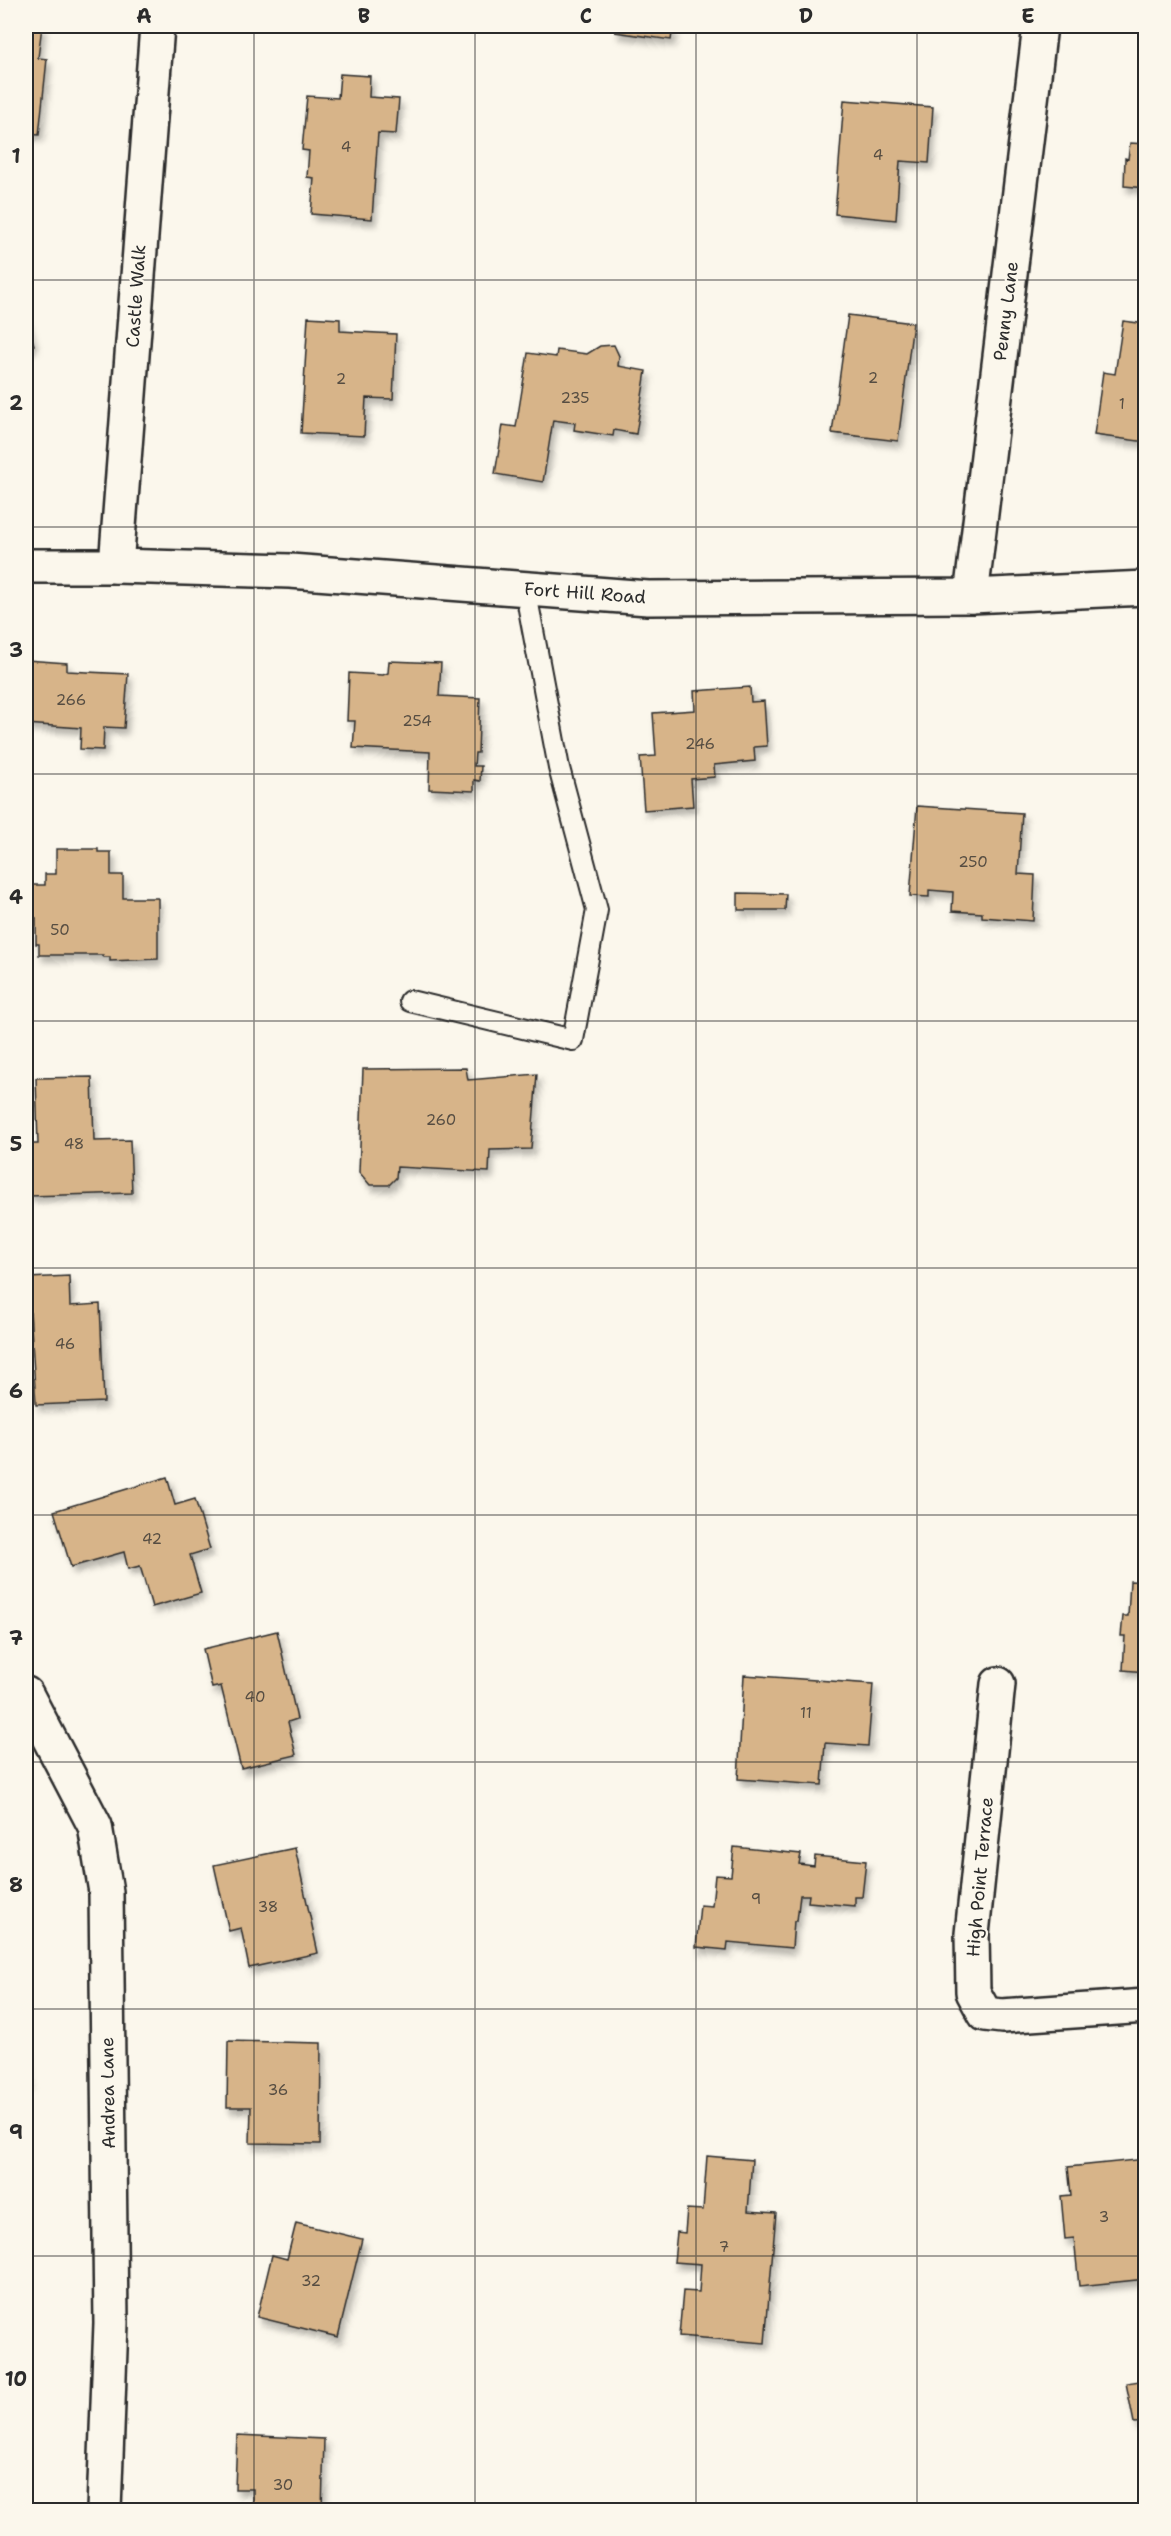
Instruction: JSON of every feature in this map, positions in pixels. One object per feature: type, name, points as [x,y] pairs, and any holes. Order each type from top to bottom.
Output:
[{"type":"street","name":"Castle Walk","points":[[116,566],[157,26]]},
{"type":"street","name":"Penny Lane","points":[[971,596],[1040,26]]},
{"type":"street","name":"Fort Hill Road","points":[[26,566],[290,571],[648,598],[971,596],[1146,588]]},
{"type":"street","name":"High Point Terrace","points":[[998,1684],[972,1934],[973,1992],[985,2014],[1002,2016],[1146,2006]]},
{"type":"street","name":"Andrea Lane","points":[[26,1694],[95,1826],[106,1892],[111,2323],[104,2511]]},
{"type":"lane","points":[[410,1001],[573,1040],[597,910],[559,768],[525,588]]},
{"type":"building","points":[[26,26],[42,26],[38,58],[47,59],[39,135],[26,134]]},
{"type":"building","points":[[616,26],[673,26],[671,40],[615,32]]},
{"type":"building","points":[[340,74],[370,76],[369,97],[399,99],[396,134],[378,133],[372,219],[311,214],[314,178],[307,177],[309,151],[302,150],[307,96],[338,98]]},
{"type":"building","points":[[844,100],[933,107],[929,163],[900,161],[896,220],[835,214]]},
{"type":"building","points":[[1130,143],[1146,144],[1146,188],[1124,186],[1125,158],[1128,159]]},
{"type":"building","points":[[848,315],[913,323],[898,441],[832,433]]},
{"type":"building","points":[[308,317],[340,319],[340,331],[396,334],[393,399],[366,398],[364,436],[301,433]]},
{"type":"building","points":[[26,318],[34,345],[26,348]]},
{"type":"building","points":[[1123,321],[1146,324],[1146,442],[1094,435],[1103,372],[1115,374]]},
{"type":"building","points":[[614,345],[619,356],[618,366],[646,371],[636,434],[614,430],[613,436],[574,430],[575,423],[553,420],[543,482],[495,474],[503,425],[516,427],[528,353],[556,357],[557,350],[587,354],[600,346]]},
{"type":"building","points":[[26,660],[67,663],[67,671],[128,674],[124,728],[104,727],[103,750],[80,749],[81,728],[26,724]]},
{"type":"building","points":[[389,661],[441,663],[439,696],[480,698],[478,753],[475,753],[474,766],[481,766],[480,781],[474,780],[474,791],[429,789],[430,752],[353,748],[355,721],[347,721],[349,673],[383,675],[388,673]]},
{"type":"building","points":[[750,687],[751,702],[764,701],[767,746],[754,747],[755,761],[714,765],[715,777],[691,779],[693,806],[644,810],[640,757],[656,756],[653,713],[695,710],[694,691]]},
{"type":"building","points":[[917,806],[1022,813],[1018,874],[1035,875],[1033,921],[982,917],[982,913],[952,911],[953,892],[929,890],[929,897],[910,896]]},
{"type":"building","points":[[56,849],[98,849],[98,852],[111,852],[111,875],[123,875],[123,898],[158,898],[158,959],[110,961],[110,957],[103,957],[103,955],[39,955],[39,944],[36,944],[36,918],[30,917],[30,885],[45,885],[45,874],[56,874]]},
{"type":"building","points":[[738,893],[786,894],[785,910],[738,910]]},
{"type":"building","points":[[466,1068],[468,1080],[537,1074],[531,1149],[490,1150],[489,1172],[397,1167],[396,1178],[389,1185],[370,1185],[359,1172],[363,1069]]},
{"type":"building","points":[[92,1077],[94,1141],[130,1140],[132,1193],[29,1196],[27,1144],[38,1144],[36,1078]]},
{"type":"building","points":[[69,1276],[70,1306],[100,1304],[104,1402],[36,1405],[28,1278]]},
{"type":"building","points":[[167,1477],[175,1505],[195,1499],[210,1549],[190,1555],[201,1593],[152,1607],[140,1566],[128,1569],[124,1552],[71,1567],[54,1511]]},
{"type":"building","points":[[1130,1581],[1146,1582],[1146,1672],[1123,1670],[1125,1636],[1121,1636],[1123,1616],[1128,1616]]},
{"type":"building","points":[[277,1631],[297,1719],[288,1722],[296,1755],[241,1768],[221,1686],[212,1688],[203,1649]]},
{"type":"building","points":[[744,1675],[873,1684],[868,1746],[825,1743],[822,1785],[738,1779]]},
{"type":"building","points":[[734,1847],[801,1854],[799,1864],[814,1866],[815,1856],[866,1861],[862,1897],[855,1897],[855,1906],[808,1902],[809,1895],[800,1895],[797,1921],[794,1921],[792,1948],[728,1942],[727,1950],[696,1947],[700,1905],[712,1906],[715,1875],[731,1876]]},
{"type":"building","points":[[295,1848],[318,1953],[249,1968],[241,1928],[229,1931],[214,1865]]},
{"type":"building","points":[[228,2041],[321,2043],[320,2144],[250,2143],[251,2107],[227,2107]]},
{"type":"building","points":[[26,2048],[28,2083],[26,2083]]},
{"type":"building","points":[[707,2156],[752,2160],[748,2211],[776,2213],[765,2343],[679,2336],[683,2291],[699,2292],[701,2264],[674,2262],[677,2232],[685,2233],[687,2209],[703,2210]]},
{"type":"building","points":[[1146,2159],[1146,2279],[1079,2286],[1074,2238],[1065,2239],[1061,2196],[1071,2195],[1068,2167]]},
{"type":"building","points":[[296,2223],[362,2239],[338,2337],[257,2317],[272,2255],[287,2259]]},
{"type":"building","points":[[1146,2380],[1146,2422],[1134,2423],[1126,2383]]},
{"type":"building","points":[[237,2435],[324,2439],[322,2510],[253,2510],[253,2489],[235,2489]]}]
